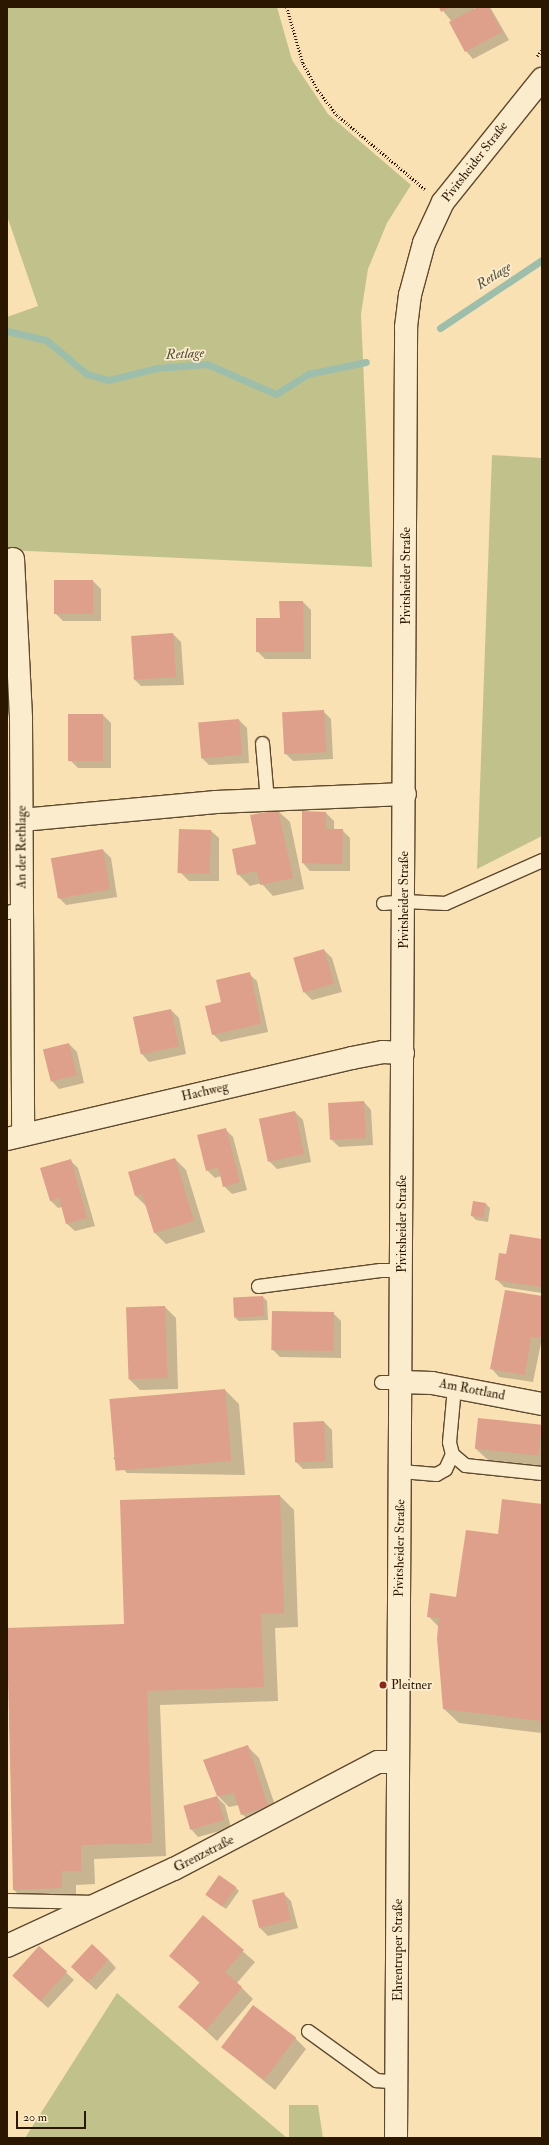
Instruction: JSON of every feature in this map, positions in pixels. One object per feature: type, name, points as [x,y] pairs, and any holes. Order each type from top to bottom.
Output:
[{"type":"main road","name":"Pivitsheider Straße","points":[[398,1762],[401,1471],[391,1382],[402,1270],[406,327],[410,295],[424,243],[443,202],[542,79]]},
{"type":"main road","name":"An der Rethlage","points":[[10,559],[14,719],[22,820],[15,911],[15,1136]]},
{"type":"main road","points":[[22,820],[216,802],[405,794]]},
{"type":"main road","name":"Hachweg","points":[[15,1136],[352,1058],[382,1052],[404,1053]]},
{"type":"main road","name":"Am Rottland","points":[[391,1382],[454,1387],[542,1404]]},
{"type":"main road","name":"Grenzstraße","points":[[7,1946],[105,1902],[378,1762],[398,1762]]},
{"type":"main road","name":"Ehrentruper Straße","points":[[396,2138],[398,1762]]},
{"type":"lane","points":[[262,743],[267,800]]},
{"type":"lane","points":[[383,903],[404,901],[445,903],[542,860]]},
{"type":"lane","points":[[258,1286],[380,1270],[402,1270]]},
{"type":"lane","points":[[454,1387],[449,1442],[452,1454],[465,1465],[542,1473]]},
{"type":"lane","points":[[401,1471],[436,1474],[445,1469],[452,1454]]},
{"type":"lane","points":[[7,1900],[105,1902]]},
{"type":"lane","points":[[308,2031],[376,2080],[397,2082]]},
{"type":"path","points":[[287,7],[303,64],[318,90],[336,115],[443,202]]},
{"type":"green space","points":[[7,7],[277,7],[292,60],[328,114],[411,185],[387,223],[368,269],[361,314],[372,567],[7,550],[7,317],[38,306],[7,216]]},
{"type":"green space","points":[[492,455],[542,458],[542,836],[477,869]]},
{"type":"green space","points":[[117,1993],[203,2067],[287,2138],[25,2138]]},
{"type":"green space","points":[[289,2105],[318,2105],[323,2138],[289,2138]]},
{"type":"building","points":[[439,7],[450,7],[441,12]]},
{"type":"building","points":[[478,7],[489,7],[502,32],[465,52],[449,22]]},
{"type":"building","points":[[54,580],[93,580],[93,614],[54,614]]},
{"type":"building","points":[[279,601],[303,601],[304,652],[256,652],[256,618],[280,618]]},
{"type":"building","points":[[173,633],[176,677],[134,680],[131,636]]},
{"type":"building","points":[[324,710],[326,752],[284,754],[282,712]]},
{"type":"building","points":[[68,714],[103,714],[103,761],[68,761]]},
{"type":"building","points":[[239,719],[242,755],[201,758],[198,723]]},
{"type":"building","points":[[278,810],[293,878],[260,885],[257,871],[237,875],[232,849],[256,844],[250,815]]},
{"type":"building","points":[[302,811],[326,812],[326,829],[343,829],[342,864],[302,863]]},
{"type":"building","points":[[179,829],[211,830],[209,874],[177,873]]},
{"type":"building","points":[[103,849],[110,889],[58,899],[51,858]]},
{"type":"building","points":[[324,949],[334,984],[303,992],[293,958]]},
{"type":"building","points":[[250,972],[261,1024],[212,1035],[205,1006],[221,1002],[216,980]]},
{"type":"building","points":[[171,1009],[179,1046],[141,1054],[133,1017]]},
{"type":"building","points":[[69,1043],[77,1075],[51,1082],[43,1050]]},
{"type":"building","points":[[364,1101],[366,1138],[330,1140],[328,1103]]},
{"type":"building","points":[[295,1111],[304,1154],[268,1162],[259,1119]]},
{"type":"building","points":[[226,1128],[240,1182],[223,1187],[218,1167],[206,1171],[197,1135]]},
{"type":"building","points":[[175,1158],[194,1221],[154,1233],[142,1194],[135,1196],[128,1172]]},
{"type":"building","points":[[71,1159],[87,1218],[66,1224],[59,1198],[50,1201],[40,1168]]},
{"type":"building","points":[[473,1201],[486,1203],[483,1218],[471,1216]]},
{"type":"building","points":[[510,1234],[542,1239],[541,1287],[495,1280],[499,1253],[506,1254]]},
{"type":"building","points":[[505,1290],[542,1296],[542,1338],[531,1337],[525,1375],[490,1369]]},
{"type":"building","points":[[263,1296],[264,1316],[234,1318],[233,1298]]},
{"type":"building","points":[[165,1306],[168,1378],[129,1379],[126,1307]]},
{"type":"building","points":[[272,1311],[334,1312],[333,1351],[271,1350]]},
{"type":"building","points":[[225,1389],[231,1461],[116,1471],[109,1399]]},
{"type":"building","points":[[478,1418],[542,1425],[538,1456],[475,1449]]},
{"type":"building","points":[[324,1421],[326,1461],[295,1463],[293,1423]]},
{"type":"building","points":[[280,1495],[284,1613],[261,1614],[264,1687],[147,1691],[152,1843],[81,1845],[81,1871],[62,1871],[62,1888],[13,1890],[7,1628],[124,1624],[120,1500]]},
{"type":"building","points":[[502,1499],[542,1504],[542,1721],[443,1709],[437,1638],[439,1618],[427,1617],[430,1593],[456,1597],[466,1530],[498,1534]]},
{"type":"building","points":[[248,1745],[268,1806],[241,1815],[234,1793],[217,1796],[203,1760]]},
{"type":"building","points":[[217,1796],[224,1820],[190,1830],[183,1806]]},
{"type":"building","points":[[219,1875],[236,1887],[222,1907],[205,1895]]},
{"type":"building","points":[[284,1892],[291,1920],[259,1928],[252,1900]]},
{"type":"building","points":[[203,1915],[244,1950],[225,1972],[242,1987],[206,2030],[178,2007],[200,1982],[169,1956]]},
{"type":"building","points":[[92,1944],[109,1960],[88,1982],[71,1967]]},
{"type":"building","points":[[39,1946],[67,1971],[40,2001],[12,1976]]},
{"type":"building","points":[[253,2005],[296,2037],[264,2080],[221,2047]]},
{"type":"waterway","name":"Retlage","points":[[440,328],[542,260]]},
{"type":"waterway","name":"Retlage","points":[[7,331],[46,340],[87,374],[108,380],[157,368],[207,364],[276,394],[308,374],[366,362]]},
{"type":"place","name":"Pleitner","points":[[383,1685]]}]
